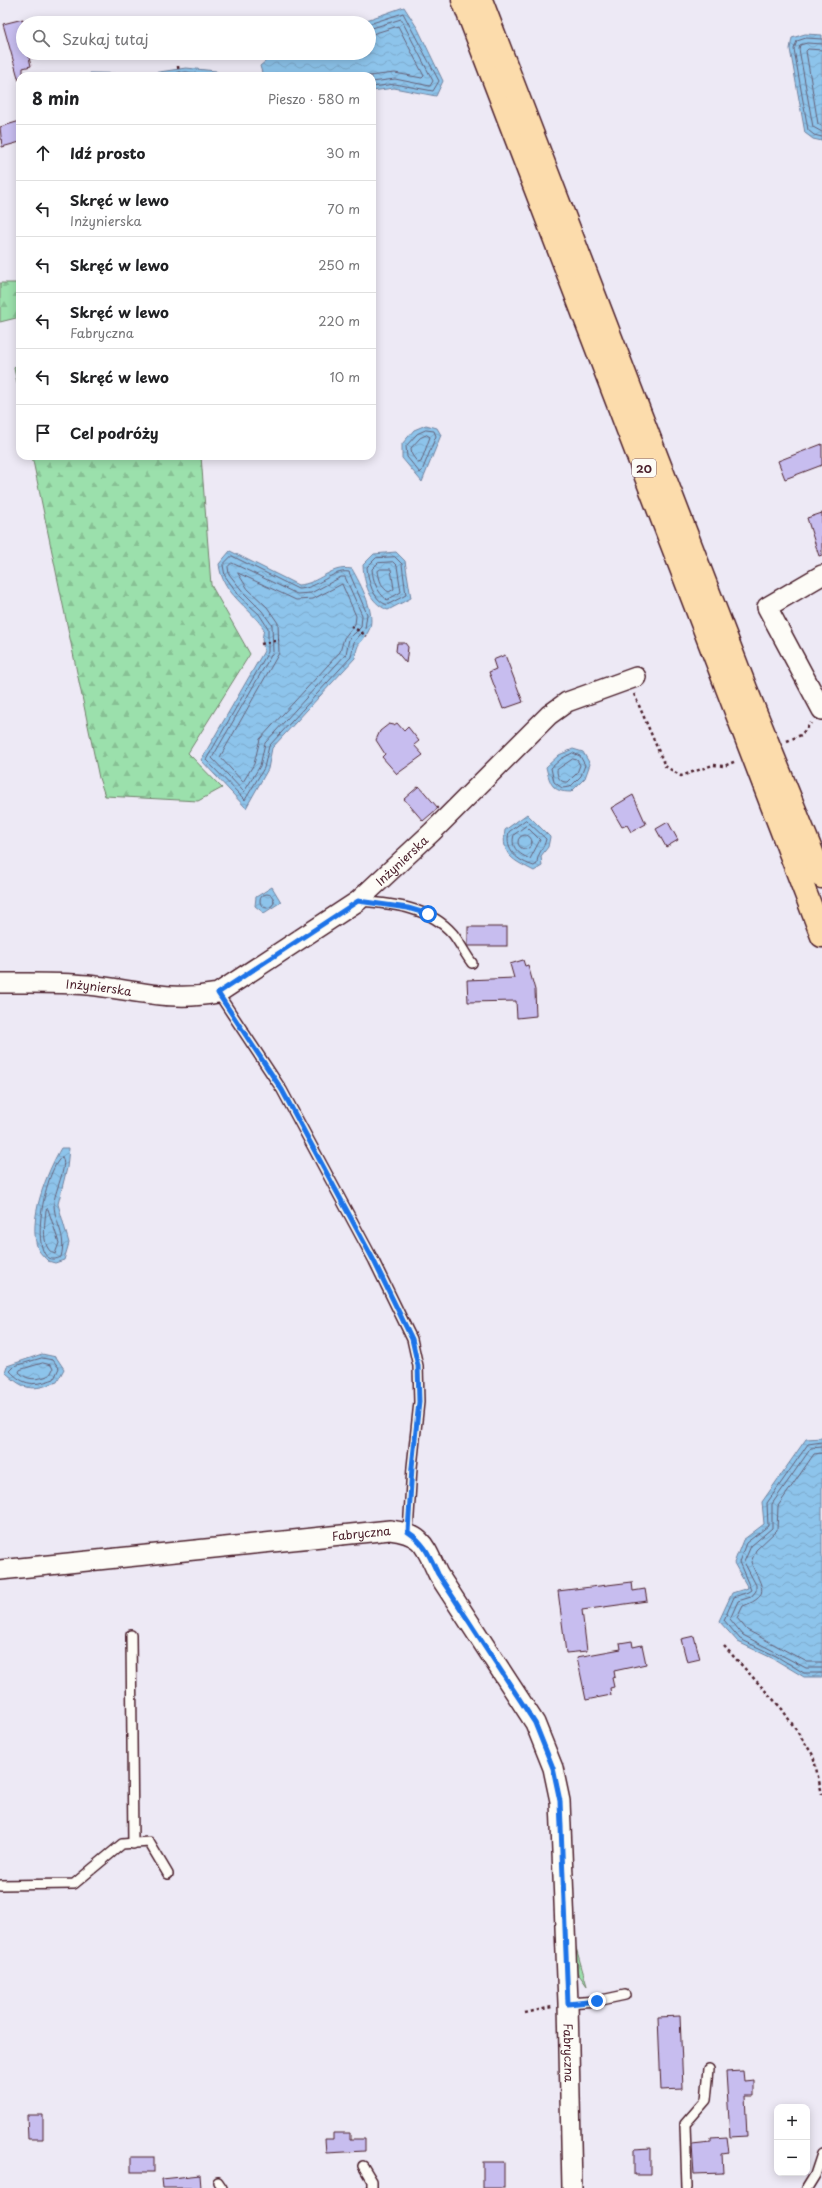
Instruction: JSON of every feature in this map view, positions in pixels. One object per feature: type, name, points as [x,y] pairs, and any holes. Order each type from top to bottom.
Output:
[{"type":"main road","name":"20","points":[[463,0],[822,936]]},
{"type":"main road","name":"20","points":[[481,0],[746,689],[822,877]]},
{"type":"street","points":[[818,714],[767,607],[822,575]]},
{"type":"street","name":"Inżynierska","points":[[0,983],[88,985],[173,998],[194,998],[218,993],[358,901],[432,832],[549,715],[567,702],[631,678]]},
{"type":"street","name":"Fabryczna","points":[[0,1570],[390,1530],[408,1532],[418,1539],[426,1548],[438,1574],[535,1723],[553,1768],[560,1801],[568,2004],[572,2188]]},
{"type":"lane","points":[[358,901],[408,908],[428,914],[453,934],[472,963]]},
{"type":"lane","points":[[218,993],[282,1090],[374,1261],[412,1339],[418,1366],[419,1402],[412,1467],[408,1532]]},
{"type":"lane","points":[[131,1635],[133,1844]]},
{"type":"lane","points":[[0,1885],[74,1884],[122,1844],[149,1842],[168,1874]]},
{"type":"lane","points":[[568,2004],[597,2001],[625,1995]]},
{"type":"lane","points":[[688,2188],[685,2124],[706,2100],[709,2069]]},
{"type":"lane","points":[[807,2188],[815,2175],[822,2154]]},
{"type":"lane","points":[[363,2166],[372,2181],[372,2188]]},
{"type":"path","points":[[178,66],[179,72]]},
{"type":"path","points":[[351,626],[367,636]]},
{"type":"path","points":[[261,644],[279,640]]},
{"type":"path","points":[[631,678],[634,693],[665,766],[681,776],[713,765],[724,766],[738,761]]},
{"type":"path","points":[[780,744],[801,735],[818,714]]},
{"type":"path","points":[[724,1646],[782,1708],[810,1749],[813,1755],[822,1794]]},
{"type":"path","points":[[525,2013],[568,2004]]},
{"type":"green space","points":[[0,283],[16,283],[16,318],[0,322]]},
{"type":"green space","points":[[16,366],[16,378],[14,368]]},
{"type":"green space","points":[[33,460],[201,460],[211,585],[250,654],[188,753],[222,788],[198,801],[105,796],[99,778]]},
{"type":"green space","points":[[575,1944],[587,1986],[577,1972]]},
{"type":"water","points":[[404,7],[418,29],[443,81],[436,96],[394,88],[376,90],[376,72],[262,72],[260,66],[266,60],[376,60],[376,17]]},
{"type":"water","points":[[805,34],[822,35],[822,141],[813,139],[805,133],[790,49],[792,38]]},
{"type":"water","points":[[186,68],[216,72],[159,72]]},
{"type":"water","points":[[426,425],[437,428],[441,435],[422,482],[402,458],[402,444],[414,430]]},
{"type":"water","points":[[230,551],[298,585],[312,582],[337,570],[344,568],[352,569],[367,600],[371,617],[371,625],[358,646],[355,658],[272,748],[268,769],[246,808],[201,760],[264,651],[262,639],[264,629],[231,592],[225,584],[221,574],[219,564]]},
{"type":"water","points":[[396,552],[405,561],[411,598],[388,610],[376,603],[369,592],[366,585],[363,565],[374,554]]},
{"type":"water","points":[[573,749],[583,752],[590,764],[585,778],[571,792],[565,792],[556,789],[553,786],[546,767],[559,755]]},
{"type":"water","points":[[527,814],[550,837],[548,847],[541,856],[542,866],[534,871],[520,864],[510,856],[505,846],[504,839],[505,830]]},
{"type":"water","points":[[272,887],[281,902],[264,913],[255,906],[256,897]]},
{"type":"water","points":[[61,1148],[69,1148],[67,1168],[58,1204],[69,1243],[64,1260],[55,1263],[48,1261],[38,1249],[35,1238],[35,1225],[40,1197],[50,1170]]},
{"type":"water","points":[[42,1354],[56,1357],[64,1369],[57,1382],[41,1387],[29,1388],[18,1383],[5,1372],[7,1366]]},
{"type":"water","points":[[822,1438],[822,1677],[804,1677],[774,1659],[738,1642],[719,1621],[732,1593],[748,1588],[734,1563],[743,1540],[764,1524],[762,1502],[806,1439]]},
{"type":"building","points":[[16,21],[16,60],[30,60],[31,66],[23,68],[23,72],[16,72],[3,24]]},
{"type":"building","points":[[16,122],[16,143],[2,147],[0,127]]},
{"type":"building","points":[[822,444],[822,465],[785,479],[778,461]]},
{"type":"building","points":[[822,513],[822,555],[819,556],[807,518]]},
{"type":"building","points":[[397,643],[405,643],[408,647],[406,663],[396,651]]},
{"type":"building","points":[[505,655],[523,702],[503,709],[489,672],[496,669],[493,660]]},
{"type":"building","points":[[397,723],[404,731],[408,727],[419,741],[414,745],[423,755],[397,774],[382,757],[385,754],[376,740],[380,731],[389,724],[394,725]]},
{"type":"building","points":[[419,786],[438,808],[423,821],[404,799]]},
{"type":"building","points":[[633,795],[646,824],[631,832],[627,825],[622,827],[611,808]]},
{"type":"building","points":[[668,822],[678,840],[666,847],[656,829]]},
{"type":"building","points":[[468,927],[507,927],[507,946],[468,946]]},
{"type":"building","points":[[523,960],[525,966],[528,965],[535,990],[536,1016],[517,1018],[516,1001],[468,1002],[467,980],[514,978],[510,964]]},
{"type":"building","points":[[632,1582],[633,1591],[645,1589],[647,1601],[582,1610],[587,1651],[566,1653],[558,1591]]},
{"type":"building","points":[[694,1636],[700,1659],[687,1662],[681,1639]]},
{"type":"building","points":[[632,1641],[633,1647],[642,1645],[646,1664],[614,1671],[615,1677],[612,1678],[614,1687],[610,1688],[611,1695],[586,1700],[577,1657],[621,1649],[620,1643]]},
{"type":"building","points":[[680,2016],[683,2089],[661,2090],[658,2017]]},
{"type":"building","points":[[743,2071],[744,2081],[754,2080],[754,2096],[745,2096],[747,2136],[730,2137],[726,2072]]},
{"type":"building","points":[[27,2115],[43,2115],[43,2139],[28,2139]]},
{"type":"building","points":[[333,2133],[350,2133],[350,2139],[365,2139],[365,2151],[326,2153],[325,2139],[333,2139]]},
{"type":"building","points":[[727,2137],[729,2153],[722,2154],[723,2173],[694,2174],[692,2144],[711,2142],[711,2138]]},
{"type":"building","points":[[651,2148],[651,2175],[634,2175],[634,2149]]},
{"type":"building","points":[[131,2157],[154,2157],[154,2172],[131,2172]]},
{"type":"building","points":[[483,2162],[504,2162],[504,2188],[483,2188]]},
{"type":"building","points":[[200,2175],[201,2188],[163,2188],[162,2179]]},
{"type":"route","points":[[428,914],[387,903],[358,901],[218,993],[282,1090],[374,1261],[412,1339],[418,1366],[419,1402],[412,1467],[408,1532],[418,1539],[426,1548],[438,1574],[489,1650],[535,1723],[542,1738],[553,1768],[560,1801],[568,2004],[597,2001]]}]
